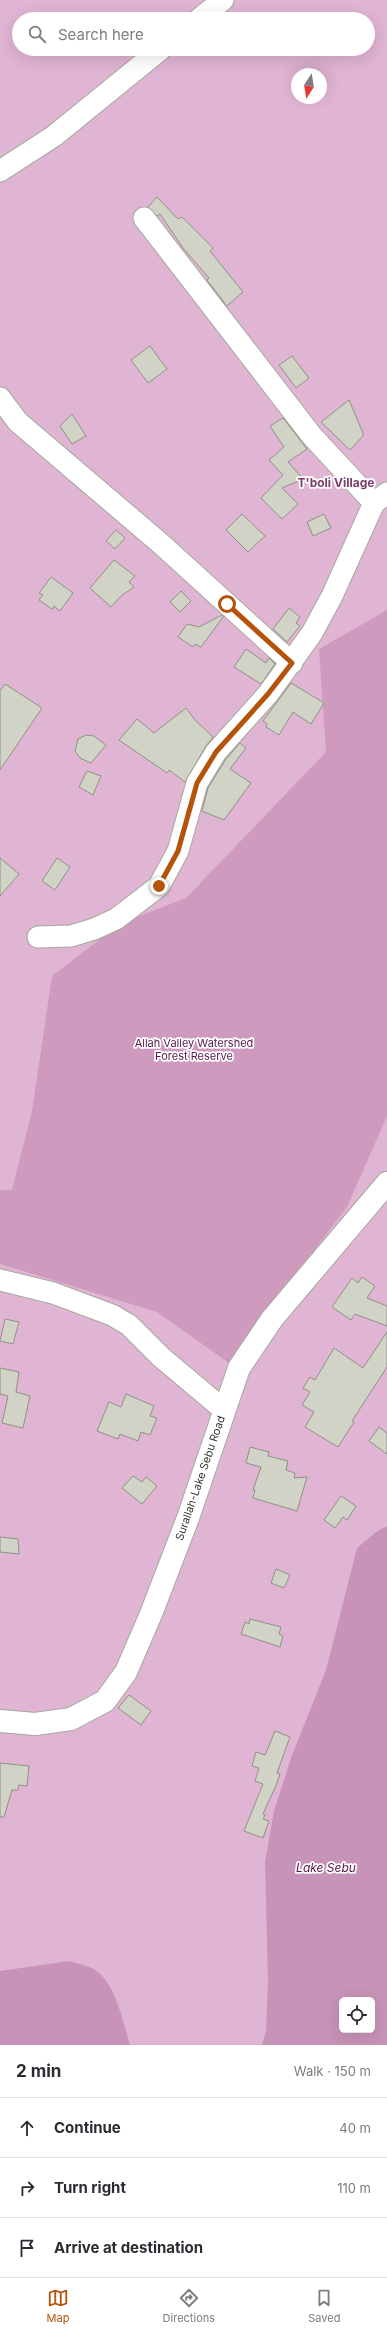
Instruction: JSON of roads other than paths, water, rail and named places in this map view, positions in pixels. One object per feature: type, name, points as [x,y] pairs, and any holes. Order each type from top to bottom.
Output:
[{"type":"main road","name":"Surallah-Lake Sebu Road","points":[[0,1721],[36,1724],[71,1719],[105,1701],[126,1672],[188,1518],[239,1368],[272,1319],[387,1183]]},
{"type":"street","points":[[208,12],[223,0]]},
{"type":"street","points":[[0,171],[54,136],[152,56]]},
{"type":"street","points":[[38,937],[71,936],[94,929],[116,919],[159,886],[178,851],[197,783],[216,752],[268,694],[292,663],[312,633],[381,498],[312,436],[144,218]]},
{"type":"street","points":[[0,398],[18,422],[160,543],[292,663]]},
{"type":"street","points":[[0,1280],[53,1293],[112,1315],[129,1325],[161,1358],[224,1410]]},
{"type":"water","name":"Lake Sebu","points":[[387,1526],[387,2045],[262,2045],[266,2031],[268,1982],[265,1862],[274,1811],[291,1758],[326,1670],[357,1548],[376,1532]]},
{"type":"water","points":[[69,1961],[92,1968],[98,1972],[110,1987],[122,2017],[130,2045],[0,2045],[0,1971]]},
{"type":"district","name":"T'boli Village","points":[[336,482]]},
{"type":"park label","name":"Allah Valley Watershed Forest Reserve","points":[[194,1049]]}]
